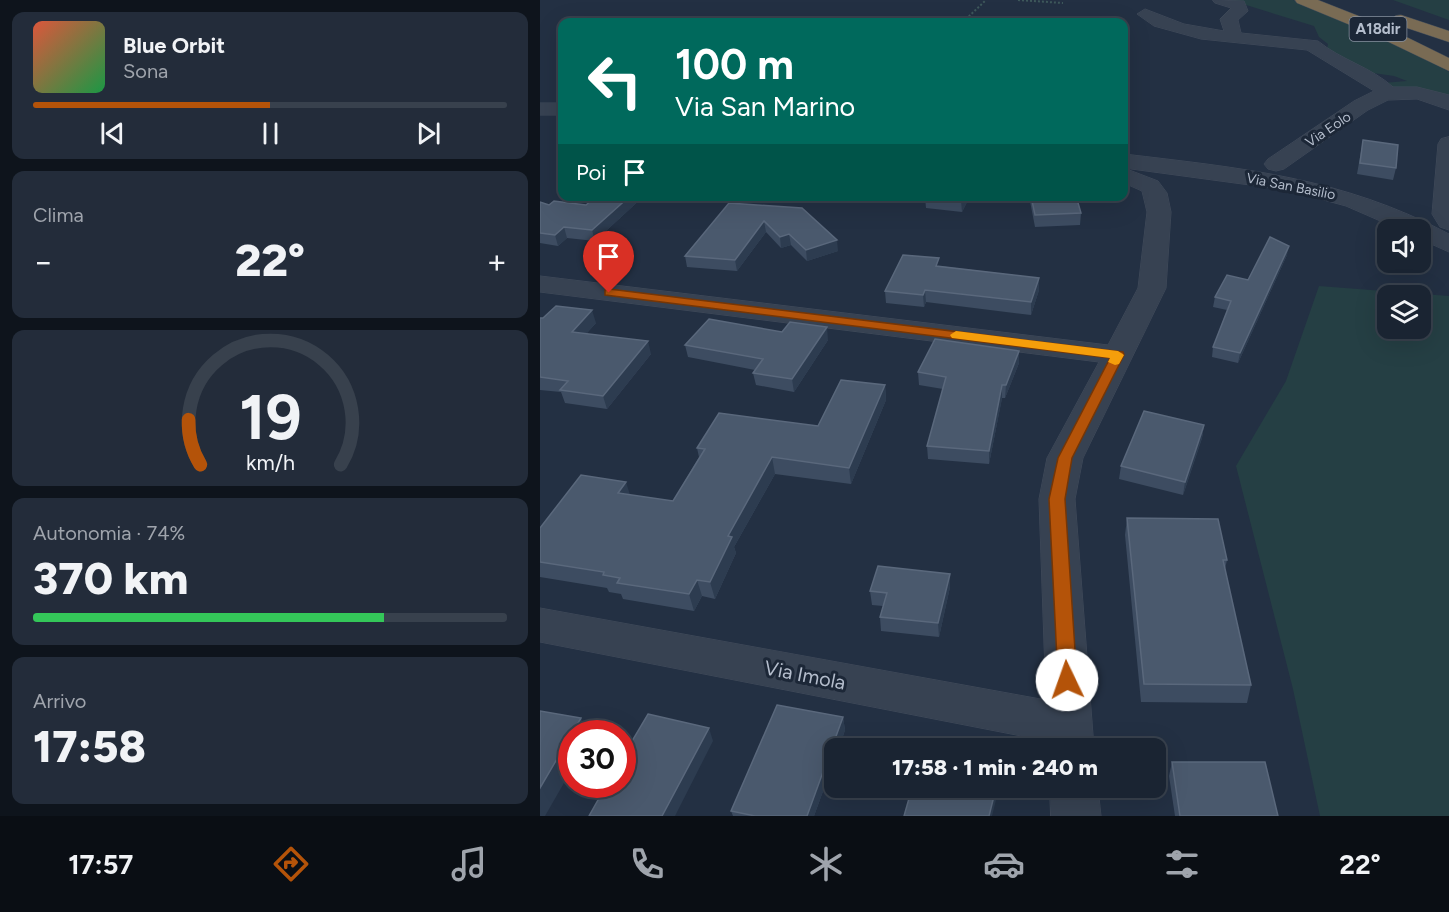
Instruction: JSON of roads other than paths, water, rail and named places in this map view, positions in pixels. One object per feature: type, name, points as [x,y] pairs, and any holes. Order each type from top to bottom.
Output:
[{"type":"highway","name":"A18dir","points":[[1303,0],[1413,45],[1449,65]]},
{"type":"highway","points":[[1318,0],[1371,9],[1449,27]]},
{"type":"highway","points":[[1371,9],[1449,37]]},
{"type":"highway","points":[[1371,9],[1449,48]]},
{"type":"street","points":[[1221,0],[1239,5],[1240,10],[1229,19],[1233,31],[1231,36]]},
{"type":"street","points":[[1145,14],[1156,22],[1166,24],[1231,36],[1312,45],[1327,56],[1375,81],[1385,95],[1415,93],[1442,101]]},
{"type":"street","name":"Via Eolo","points":[[1276,164],[1364,104],[1385,95]]},
{"type":"street","points":[[540,109],[558,109]]},
{"type":"street","points":[[1449,144],[1445,214],[1449,222]]},
{"type":"street","name":"Via San Basilio","points":[[1128,162],[1259,179],[1338,195],[1407,221],[1449,245]]},
{"type":"street","name":"Via San Basilio","points":[[1128,168],[1287,190],[1333,201],[1379,219]]},
{"type":"street","points":[[1071,736],[1057,499],[1065,458],[1152,288],[1159,212],[1155,193],[1150,186],[1128,177]]},
{"type":"street","points":[[1159,212],[1174,187],[1186,183],[1222,180]]},
{"type":"street","name":"Via San Basilio","points":[[1431,239],[1449,245]]},
{"type":"street","points":[[540,284],[1118,355]]},
{"type":"street","name":"Via Imola","points":[[540,625],[1071,736]]},
{"type":"street","points":[[1075,798],[1076,816]]}]
